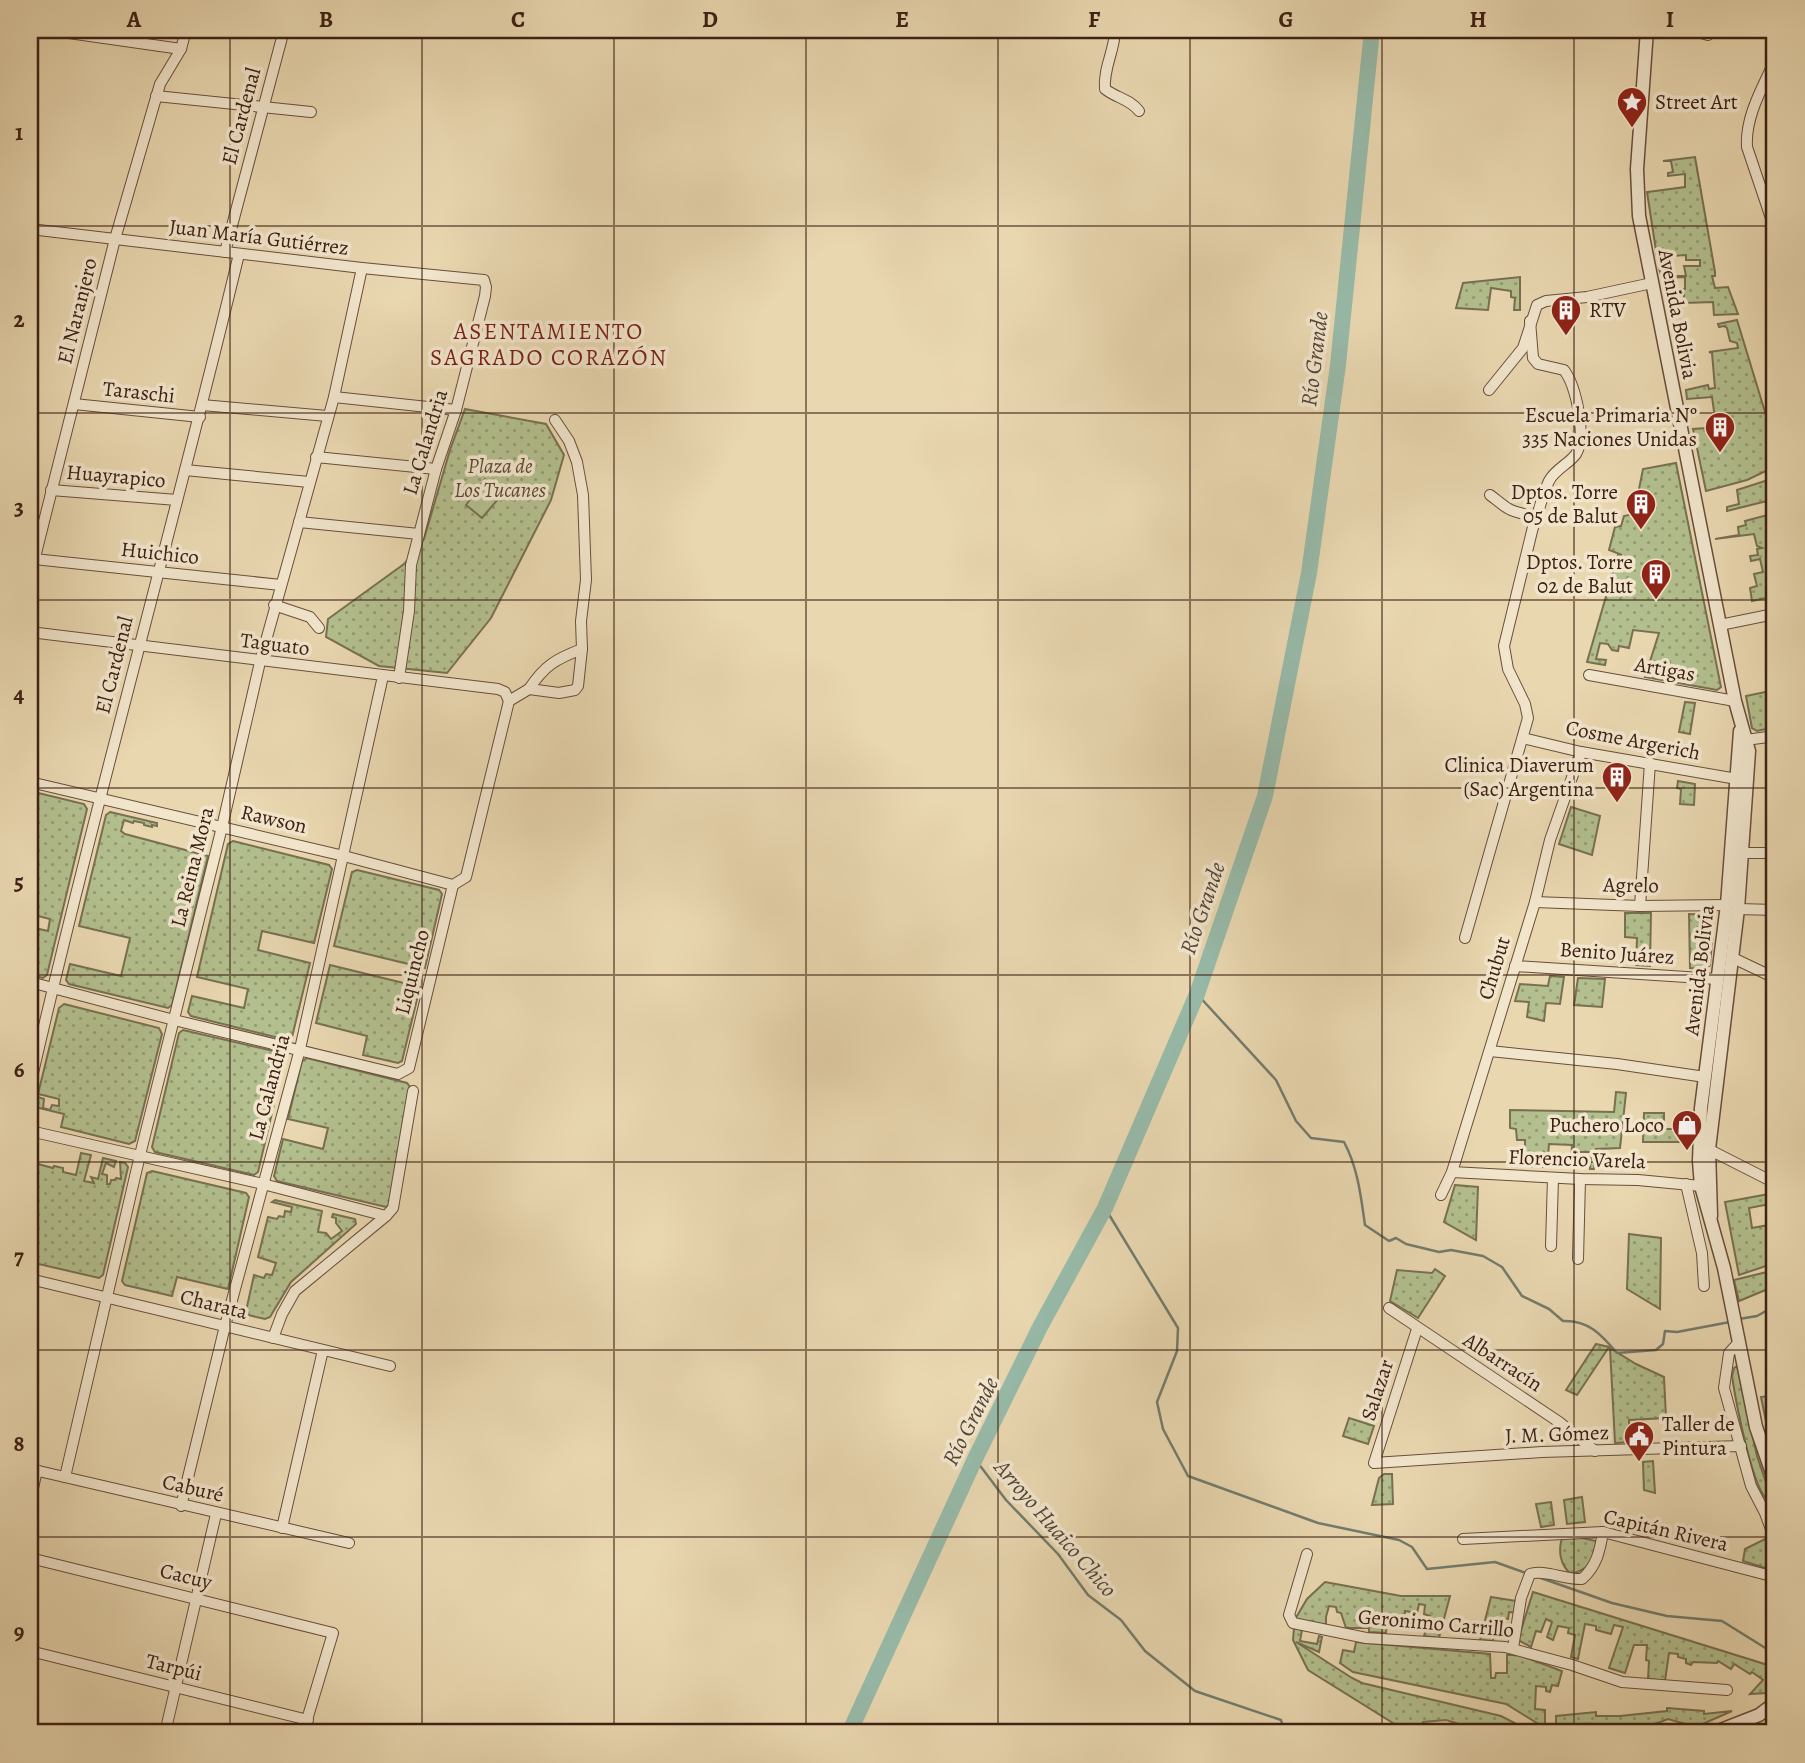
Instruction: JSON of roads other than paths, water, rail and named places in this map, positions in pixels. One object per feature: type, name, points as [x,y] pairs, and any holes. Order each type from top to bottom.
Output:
[{"type":"street","points":[[48,30],[181,49]]},
{"type":"street","name":"El Naranjero","points":[[30,577],[115,239],[160,84],[181,49],[186,30]]},
{"type":"street","name":"El Cardenal","points":[[225,252],[284,30]]},
{"type":"street","points":[[1115,30],[1104,75],[1105,89],[1114,96],[1133,103],[1139,111]]},
{"type":"street","name":"Avenida Bolivia","points":[[1647,30],[1637,180],[1639,216],[1735,701],[1749,751],[1742,853],[1717,979],[1705,1077],[1701,1186],[1732,1303],[1756,1427],[1775,1482]]},
{"type":"street","points":[[1691,30],[1708,35]]},
{"type":"street","points":[[1775,60],[1749,118],[1746,135],[1747,147],[1775,230]]},
{"type":"street","points":[[156,96],[311,112]]},
{"type":"street","name":"Juan María Gutiérrez","points":[[30,229],[484,280]]},
{"type":"street","name":"El Cardenal","points":[[30,1086],[52,987],[138,646],[200,417],[239,254]]},
{"type":"street","name":"La Reina Mora","points":[[65,1477],[140,1155],[274,605],[334,397],[362,268]]},
{"type":"street","name":"La Calandria","points":[[399,678],[408,624],[411,565],[436,469],[456,410],[485,296],[484,280]]},
{"type":"street","points":[[1489,390],[1523,348],[1537,305],[1546,301],[1587,297],[1652,283]]},
{"type":"street","points":[[1465,938],[1528,718],[1525,704],[1504,658],[1504,646],[1534,527],[1549,480],[1575,455],[1580,439],[1572,380],[1564,370],[1538,364],[1533,358],[1530,321]]},
{"type":"street","points":[[334,397],[456,410]]},
{"type":"street","name":"Taraschi","points":[[74,404],[200,417]]},
{"type":"street","name":"Taraschi","points":[[202,405],[327,416]]},
{"type":"street","points":[[529,690],[559,693],[575,690],[578,686],[582,649],[581,621],[586,580],[583,495],[577,462],[569,441],[555,420]]},
{"type":"street","points":[[316,457],[436,469]]},
{"type":"street","name":"Huayrapico","points":[[185,470],[309,482]]},
{"type":"street","name":"Huayrapico","points":[[51,490],[177,500]]},
{"type":"street","points":[[1490,495],[1509,509],[1528,514],[1534,527]]},
{"type":"street","points":[[299,522],[419,534]]},
{"type":"street","name":"Huichico","points":[[34,559],[281,585]]},
{"type":"street","points":[[274,605],[310,617],[319,628]]},
{"type":"street","points":[[1720,625],[1775,617]]},
{"type":"street","name":"Taguato","points":[[30,632],[498,689],[505,692],[509,701]]},
{"type":"street","points":[[453,885],[466,877],[509,701],[529,690],[539,674],[556,659],[582,649]]},
{"type":"street","name":"La Calandria","points":[[181,1506],[225,1326],[300,1049],[383,676]]},
{"type":"street","name":"Artigas","points":[[1589,676],[1735,701]]},
{"type":"street","name":"Avenida Bolivia","points":[[1711,1216],[1704,1147],[1733,958],[1737,779],[1741,727]]},
{"type":"street","points":[[1746,740],[1775,736]]},
{"type":"street","name":"Cosme Argerich","points":[[1523,738],[1581,752],[1737,779]]},
{"type":"street","name":"Chubut","points":[[1441,1195],[1452,1172],[1535,902],[1550,840],[1581,752]]},
{"type":"street","points":[[1640,906],[1650,763]]},
{"type":"street","name":"Rawson","points":[[30,782],[344,856],[453,885]]},
{"type":"street","points":[[1742,853],[1775,853]]},
{"type":"street","name":"Liquincho","points":[[300,1049],[386,1072],[398,1074],[408,1068],[453,885]]},
{"type":"street","name":"Agrelo","points":[[1535,902],[1775,910]]},
{"type":"street","points":[[1733,958],[1775,978]]},
{"type":"street","name":"Benito Juárez","points":[[1515,966],[1717,979]]},
{"type":"street","points":[[30,982],[174,1020],[300,1049]]},
{"type":"street","points":[[1490,1051],[1617,1064],[1705,1077]]},
{"type":"street","points":[[273,1338],[295,1291],[389,1212],[413,1091]]},
{"type":"street","points":[[30,1131],[389,1212]]},
{"type":"street","points":[[1704,1147],[1773,1181]]},
{"type":"street","points":[[1775,1147],[1775,1202]]},
{"type":"street","name":"Florencio Varela","points":[[1452,1172],[1580,1180],[1638,1180],[1701,1186]]},
{"type":"street","points":[[1551,1246],[1553,1178]]},
{"type":"street","points":[[1578,1259],[1580,1180]]},
{"type":"street","points":[[1686,1184],[1702,1253],[1704,1286]]},
{"type":"street","name":"Charata","points":[[30,1279],[390,1366]]},
{"type":"street","name":"Albarracín","points":[[1388,1308],[1559,1422],[1595,1451]]},
{"type":"street","name":"Salazar","points":[[1374,1462],[1417,1329]]},
{"type":"street","points":[[1738,1336],[1729,1353],[1724,1388],[1751,1486],[1775,1539]]},
{"type":"street","points":[[282,1528],[323,1350]]},
{"type":"street","name":"J. M. Gómez","points":[[1374,1462],[1741,1446]]},
{"type":"street","points":[[30,1502],[33,1470]]},
{"type":"street","name":"Caburé","points":[[33,1470],[349,1543]]},
{"type":"street","points":[[165,1733],[216,1514]]},
{"type":"street","points":[[1513,1648],[1521,1598],[1530,1574],[1542,1572],[1560,1578],[1582,1579],[1598,1558],[1603,1532]]},
{"type":"street","name":"Capitán Rivera","points":[[1463,1539],[1603,1532],[1775,1577]]},
{"type":"street","name":"Geronimo Carrillo","points":[[1307,1554],[1289,1615],[1293,1623],[1366,1638],[1513,1648],[1622,1682],[1727,1690]]},
{"type":"street","name":"Cacuy","points":[[30,1558],[332,1633],[309,1720]]},
{"type":"street","name":"Tarpúi","points":[[30,1651],[309,1720]]},
{"type":"street","points":[[1713,1733],[1759,1716],[1775,1703]]},
{"type":"street","points":[[303,1733],[309,1720]]},
{"type":"street","points":[[1466,1733],[1483,1733]]},
{"type":"waterway","name":"Río Grande","points":[[849,1733],[975,1459],[1040,1327],[1105,1208],[1197,994],[1265,796],[1309,573],[1338,365],[1372,30]]},
{"type":"waterway","points":[[1197,994],[1276,1080],[1296,1121],[1311,1138],[1344,1142],[1356,1172],[1365,1225],[1389,1241],[1396,1238],[1406,1244],[1439,1252],[1451,1250],[1483,1256],[1502,1267],[1522,1296],[1549,1309],[1563,1321],[1587,1326],[1617,1353],[1656,1350],[1663,1344],[1665,1331],[1677,1332],[1730,1322]]},
{"type":"waterway","points":[[1105,1208],[1178,1328],[1177,1351],[1157,1402],[1163,1429],[1188,1476],[1318,1523],[1399,1540],[1412,1547],[1427,1569],[1495,1562],[1526,1573]]},
{"type":"waterway","points":[[1739,1319],[1757,1316],[1775,1306]]},
{"type":"waterway","name":"Arroyo Huaico Chico","points":[[975,1459],[1006,1500],[1058,1554],[1088,1595],[1121,1620],[1145,1651],[1195,1691],[1281,1720],[1284,1730],[1325,1733]]},
{"type":"waterway","points":[[1538,1577],[1612,1603],[1667,1616],[1722,1621],[1775,1654]]},
{"type":"place","name":"Street Art","points":[[1632,129]]},
{"type":"place","name":"RTV","points":[[1566,337]]},
{"type":"place","name":"Escuela Primaria Nº 335 Naciones Unidas","points":[[1720,454]]},
{"type":"place","name":"Dptos. Torre 05 de Balut","points":[[1641,531]]},
{"type":"place","name":"Dptos. Torre 02 de Balut","points":[[1656,601]]},
{"type":"place","name":"Clinica Diaverum (Sac) Argentina","points":[[1617,804]]},
{"type":"place","name":"Puchero Loco","points":[[1687,1152]]},
{"type":"place","name":"Taller de Pintura","points":[[1639,1463]]},
{"type":"district","name":"ASENTAMIENTO SAGRADO CORAZÓN","points":[[549,344]]},
{"type":"park label","name":"Plaza de Los Tucanes","points":[[500,478]]}]
